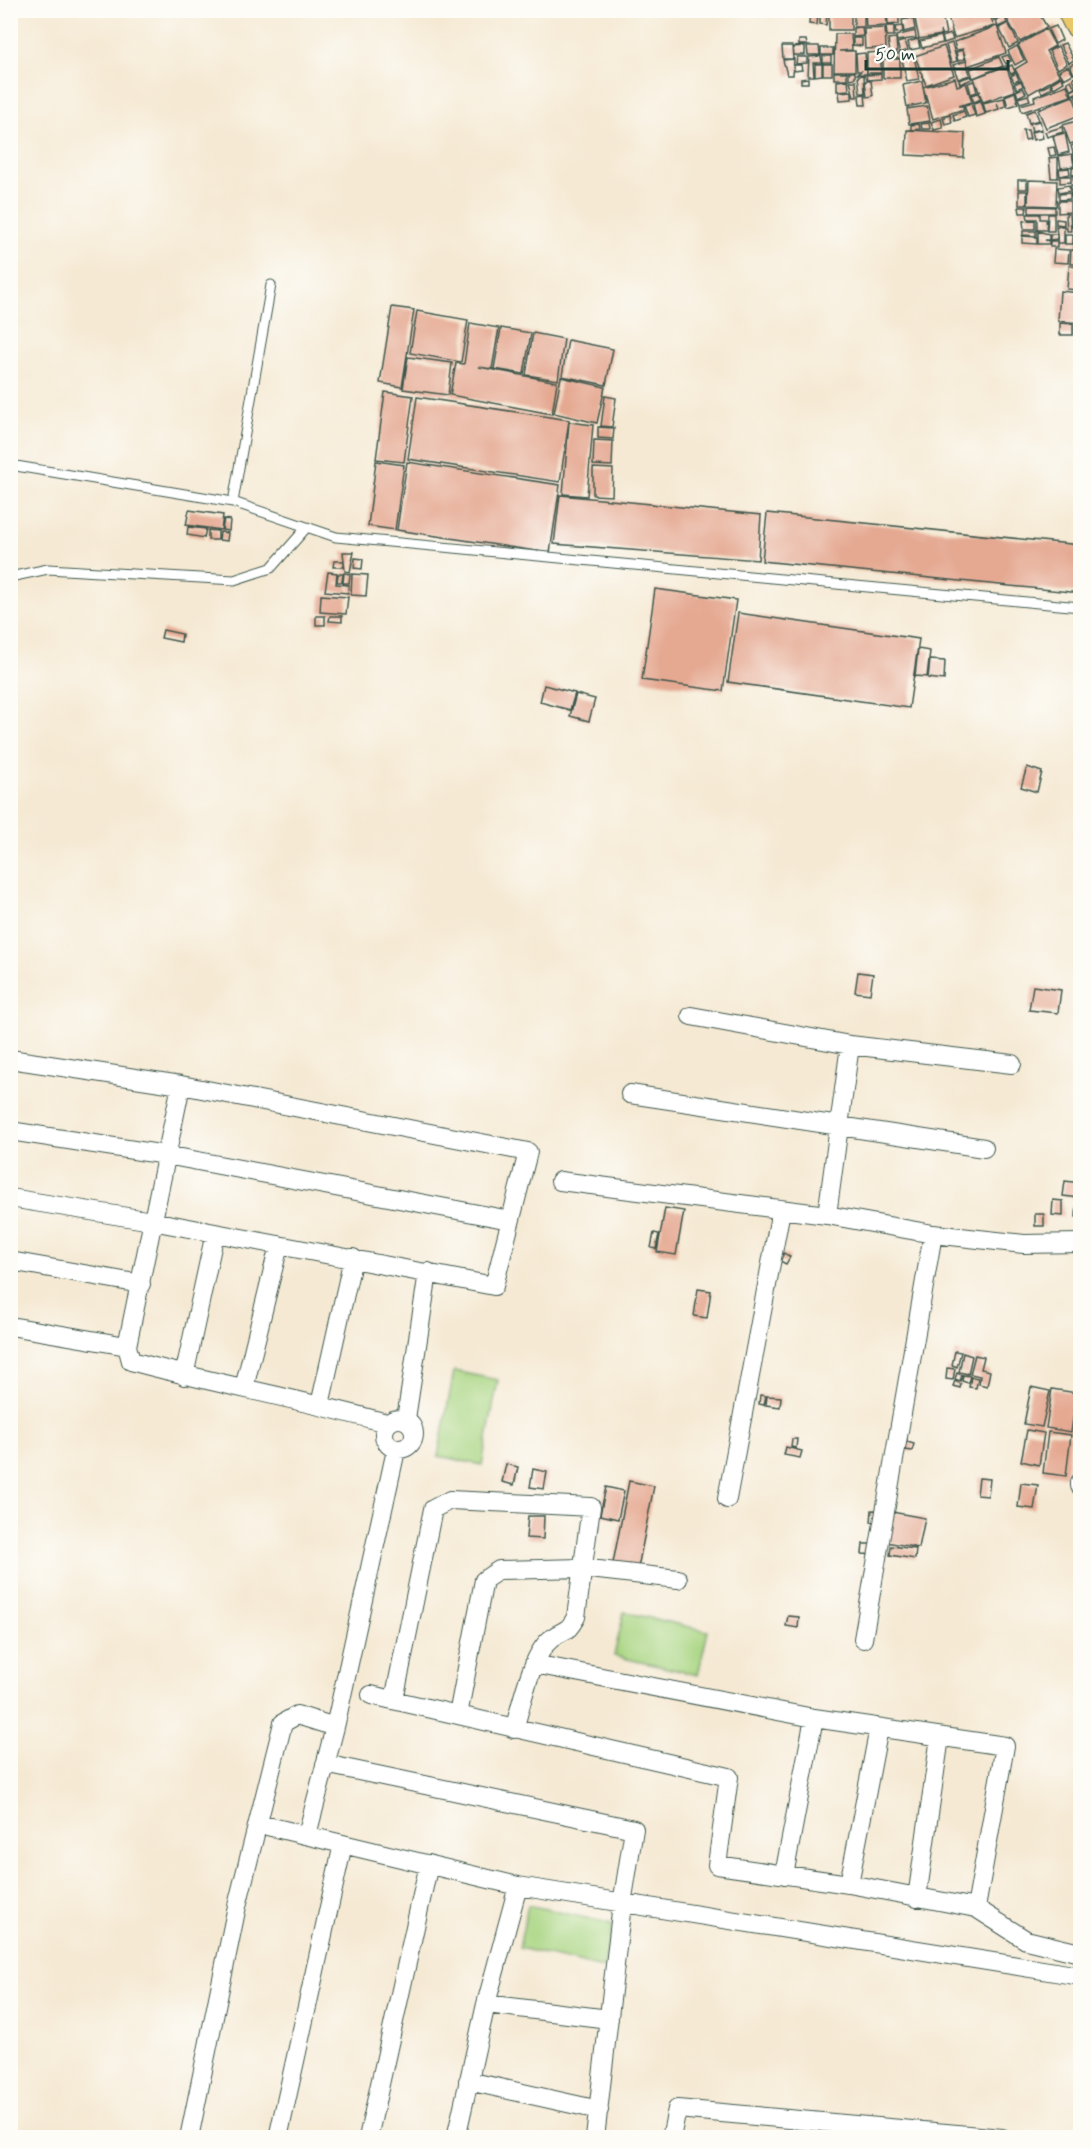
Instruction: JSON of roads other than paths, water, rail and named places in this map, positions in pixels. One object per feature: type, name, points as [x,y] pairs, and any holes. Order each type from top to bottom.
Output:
[{"type":"highway","points":[[1074,10],[1080,22]]},
{"type":"street","points":[[691,1016],[850,1045],[1012,1064]]},
{"type":"street","points":[[827,1215],[850,1045]]},
{"type":"street","points":[[10,1059],[181,1085],[528,1152],[494,1286],[152,1221],[10,1198]]},
{"type":"street","points":[[181,1085],[127,1346],[131,1361],[184,1376],[320,1405],[386,1424]]},
{"type":"street","points":[[630,1094],[984,1148]]},
{"type":"street","points":[[10,1131],[166,1155],[510,1221]]},
{"type":"street","points":[[560,1181],[827,1215],[933,1234],[1024,1244],[1080,1243]]},
{"type":"street","points":[[727,1499],[781,1210]]},
{"type":"street","points":[[184,1376],[215,1233]]},
{"type":"street","points":[[863,1639],[933,1234]]},
{"type":"street","points":[[244,1388],[279,1245]]},
{"type":"street","points":[[320,1405],[353,1258]]},
{"type":"street","points":[[10,1261],[141,1284]]},
{"type":"street","points":[[406,1419],[428,1272]]},
{"type":"street","points":[[10,1326],[127,1346]]},
{"type":"street","points":[[395,1418],[406,1419],[413,1427],[414,1438],[407,1447],[396,1449],[386,1444],[382,1434],[386,1424],[395,1418]]},
{"type":"street","points":[[307,1835],[335,1726],[396,1449]]},
{"type":"street","points":[[394,1700],[433,1509],[450,1500],[591,1507],[576,1617],[568,1631],[552,1638],[534,1664],[514,1729]]},
{"type":"street","points":[[458,1715],[484,1580],[499,1570],[581,1568],[678,1579]]},
{"type":"street","points":[[534,1664],[814,1718],[1005,1746],[976,1908]]},
{"type":"street","points":[[371,1695],[729,1778],[717,1864],[849,1884],[976,1908],[1026,1940],[1080,1953]]},
{"type":"street","points":[[189,2138],[237,1906],[283,1723],[297,1715],[335,1726]]},
{"type":"street","points":[[784,1875],[814,1718]]},
{"type":"street","points":[[849,1884],[879,1728]]},
{"type":"street","points":[[917,1898],[940,1737]]},
{"type":"street","points":[[325,1764],[634,1829],[622,1904],[596,2138]]},
{"type":"street","points":[[259,1824],[518,1886],[1080,1976]]},
{"type":"street","points":[[278,2138],[343,1844]]},
{"type":"street","points":[[368,2138],[429,1864]]},
{"type":"street","points":[[456,2138],[486,2004],[518,1886]]},
{"type":"street","points":[[486,2004],[609,2019]]},
{"type":"street","points":[[468,2081],[599,2110]]},
{"type":"street","points":[[671,2138],[676,2109],[1002,2138]]},
{"type":"lane","points":[[233,502],[272,285]]},
{"type":"lane","points":[[10,465],[233,502],[336,537],[1080,607]]},
{"type":"lane","points":[[10,576],[48,569],[234,580],[271,568],[307,527]]}]
